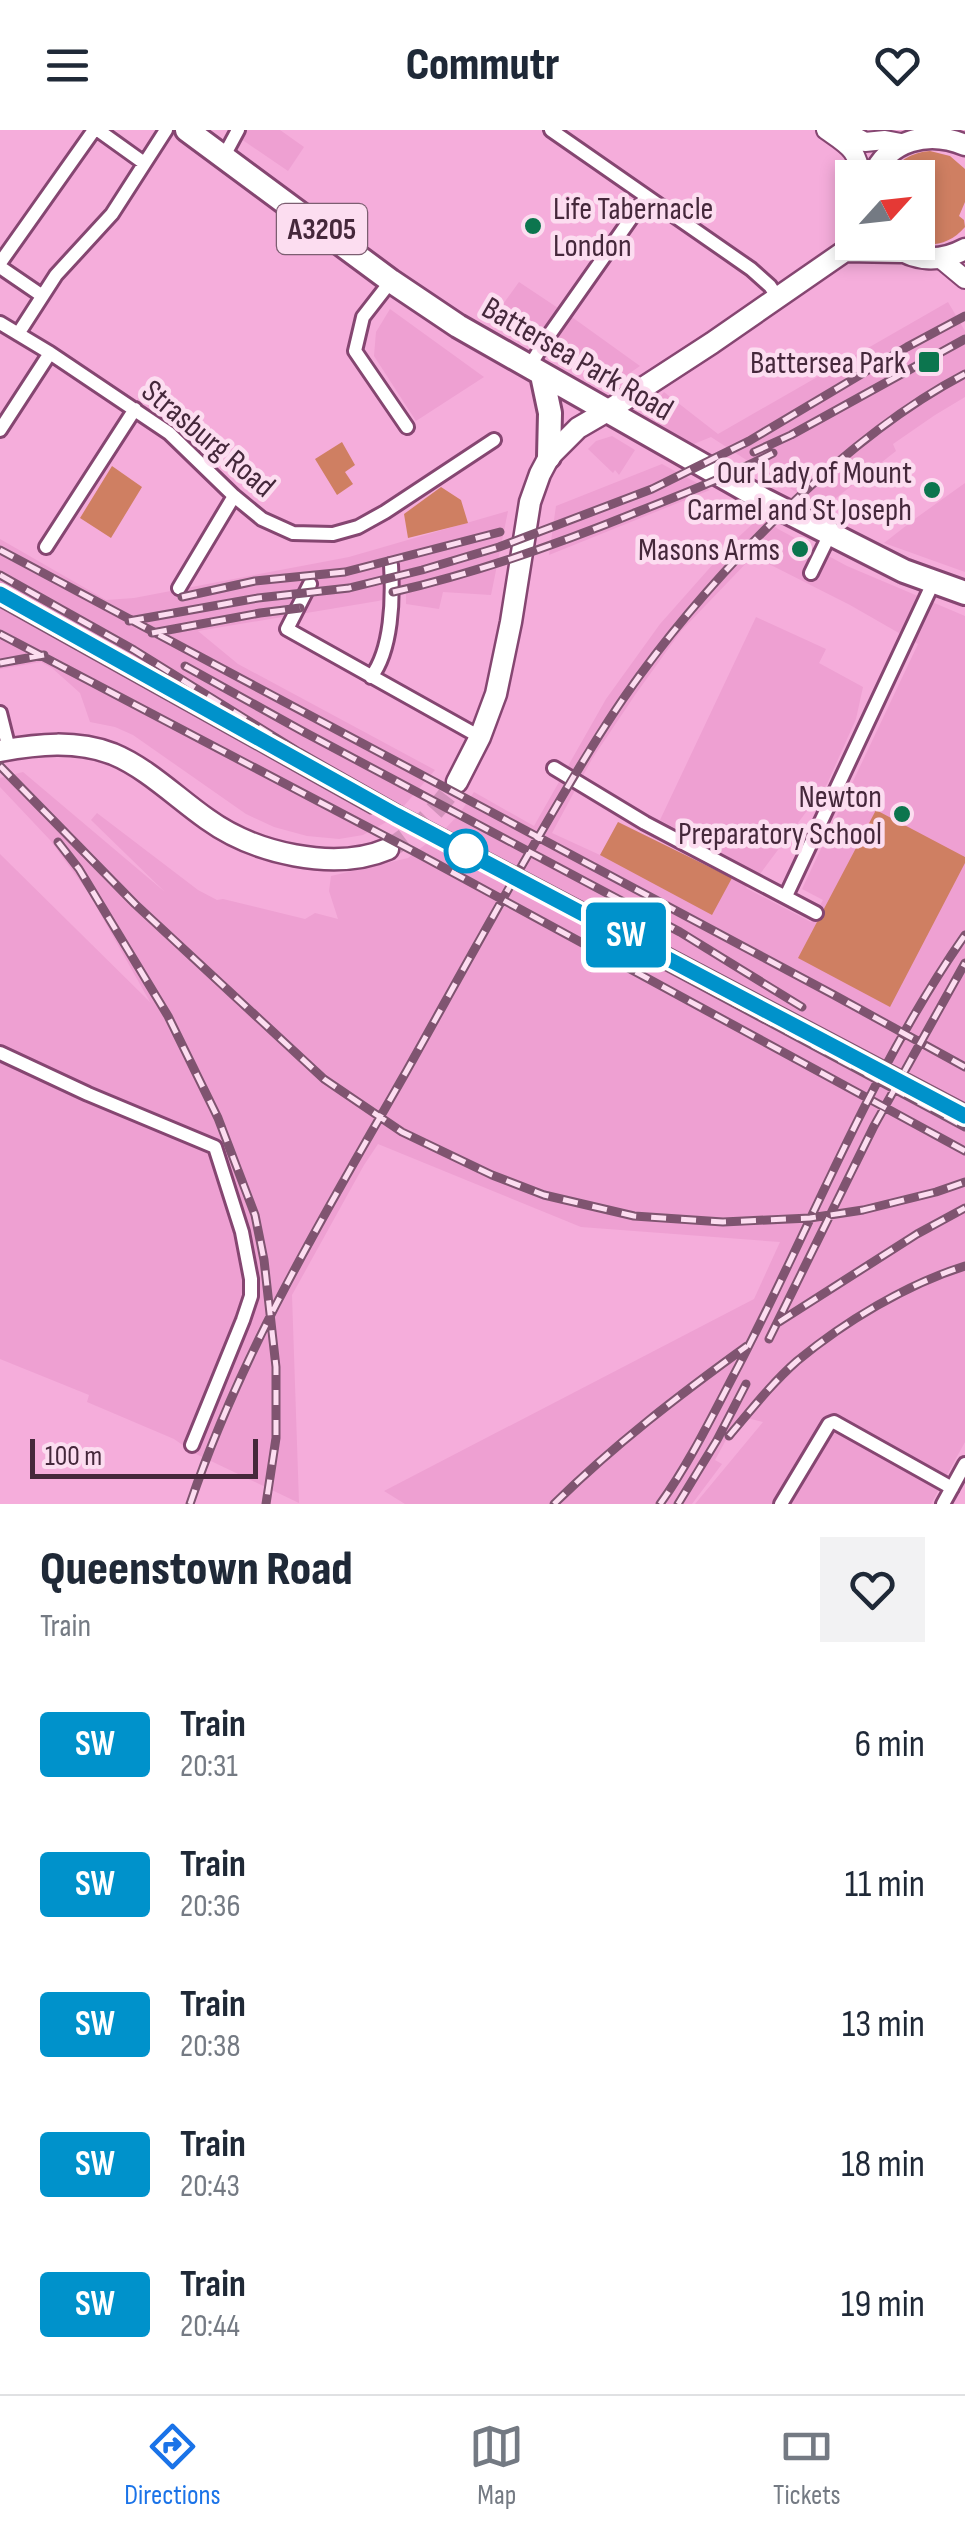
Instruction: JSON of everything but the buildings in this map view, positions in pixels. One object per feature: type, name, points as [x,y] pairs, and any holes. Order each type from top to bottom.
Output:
[{"type":"highway","name":"Battersea Park Road","points":[[187,130],[458,326],[662,444],[830,534],[904,572],[965,593]]},
{"type":"highway","points":[[536,371],[550,413],[549,457]]},
{"type":"main road","points":[[882,160],[910,138],[932,134],[961,141]]},
{"type":"main road","points":[[935,258],[965,249]]},
{"type":"main road","points":[[456,782],[480,737],[496,694],[530,502],[549,457],[578,428],[778,298],[835,252]]},
{"type":"main road","points":[[4,750],[73,744],[113,754],[220,828],[272,850],[334,860],[364,857],[388,849]]},
{"type":"street","points":[[41,295],[0,265],[96,130],[144,162]]},
{"type":"street","points":[[18,334],[56,275],[112,214],[166,130]]},
{"type":"street","points":[[224,156],[238,130]]},
{"type":"street","points":[[550,130],[751,270],[778,298]]},
{"type":"street","points":[[826,130],[858,160]]},
{"type":"street","points":[[843,130],[865,142],[900,143]]},
{"type":"street","points":[[536,371],[547,338],[646,198]]},
{"type":"street","points":[[941,258],[965,279]]},
{"type":"street","points":[[391,281],[364,317],[355,352],[407,427]]},
{"type":"street","name":"Strasburg Road","points":[[0,323],[170,433],[262,519],[292,533],[334,534],[358,527],[494,440]]},
{"type":"street","points":[[0,430],[50,354]]},
{"type":"street","points":[[46,547],[135,409]]},
{"type":"street","points":[[179,588],[234,496]]},
{"type":"street","points":[[811,572],[830,534]]},
{"type":"street","points":[[371,677],[380,665],[393,600],[392,565]]},
{"type":"street","points":[[786,896],[933,583]]},
{"type":"street","points":[[310,584],[287,629],[480,737]]},
{"type":"street","points":[[0,712],[4,750]]},
{"type":"street","points":[[554,768],[645,823],[816,914]]},
{"type":"street","points":[[0,1053],[215,1147],[242,1232],[251,1296],[192,1444]]},
{"type":"street","points":[[781,1504],[829,1424],[834,1422],[952,1488]]},
{"type":"street","points":[[944,1504],[965,1464]]},
{"type":"shaded area","points":[[228,130],[280,130],[304,147],[288,171]]},
{"type":"shaded area","points":[[930,151],[950,156],[965,169],[965,202],[959,216],[965,227],[942,242],[935,243],[935,160],[904,160]]},
{"type":"shaded area","points":[[519,282],[640,366],[610,383],[493,318]]},
{"type":"shaded area","points":[[948,302],[965,331],[965,397],[893,444],[896,451],[822,509],[711,437],[689,446],[654,423],[653,405],[664,392],[718,434]]},
{"type":"shaded area","points":[[390,309],[484,377],[416,421],[374,356],[376,332]]},
{"type":"shaded area","points":[[612,436],[635,450],[619,475],[588,449],[596,441]]},
{"type":"shaded area","points":[[342,442],[355,465],[345,472],[353,484],[337,495],[315,459]]},
{"type":"shaded area","points":[[662,464],[710,490],[549,555],[556,506]]},
{"type":"shaded area","points":[[112,466],[142,487],[111,538],[80,518]]},
{"type":"shaded area","points":[[965,483],[965,572],[884,543],[916,518]]},
{"type":"shaded area","points":[[441,487],[461,500],[468,523],[408,538],[404,514]]},
{"type":"shaded area","points":[[508,511],[491,595],[443,592],[439,609],[406,604],[406,594],[198,631],[238,664],[435,770],[390,820],[363,835],[339,839],[274,827],[246,814],[133,735],[90,722],[80,693],[52,668],[41,662],[0,669],[0,539],[106,600],[349,557]]},
{"type":"shaded area","points":[[761,516],[847,566],[965,616],[965,1442],[931,1504],[695,1504],[763,1422],[739,1416],[715,1460],[722,1464],[692,1504],[405,1504],[384,1491],[754,1299],[780,1242],[581,1227],[378,1144],[292,1295],[299,1503],[194,1453],[174,1439],[87,1402],[89,1395],[0,1359],[0,854],[150,1002],[88,892],[50,840],[0,787],[0,778],[23,772],[165,892],[91,820],[97,813],[198,890],[217,900],[305,919],[315,913],[338,919],[329,891],[331,876],[408,858],[445,829],[474,792],[534,826],[606,699],[660,624]],"holes":[[[753,556],[918,644],[802,889],[823,900],[811,922],[618,822],[600,855],[552,833],[592,759],[681,631]]]},
{"type":"shaded area","points":[[756,617],[826,649],[819,663],[863,687],[856,719],[827,784],[760,874],[660,820]]},
{"type":"shaded area","points":[[876,810],[965,857],[890,1007],[798,958]]},
{"type":"shaded area","points":[[618,822],[732,878],[712,915],[600,855]]},
{"type":"tunnel","points":[[388,849],[426,819],[457,782]]},
{"type":"railway","points":[[129,621],[258,598],[349,588],[499,547],[652,489],[749,441],[965,316]]},
{"type":"railway","points":[[754,452],[965,339]]},
{"type":"railway","points":[[190,1504],[234,1391],[316,1230],[516,876],[623,699],[699,601],[785,510],[870,436],[965,374]]},
{"type":"railway","points":[[393,592],[547,546],[689,491],[773,453]]},
{"type":"railway","points":[[182,597],[255,581],[345,572],[500,532]]},
{"type":"railway","points":[[0,550],[965,1067]]},
{"type":"railway","points":[[0,575],[134,650],[401,810],[965,1107]]},
{"type":"railway","points":[[0,603],[371,810]]},
{"type":"railway","points":[[152,633],[300,608]]},
{"type":"railway","points":[[0,634],[415,852],[965,1151]]},
{"type":"railway","points":[[0,663],[44,655]]},
{"type":"railway","points":[[185,666],[680,932],[802,1007]]},
{"type":"railway","points":[[0,766],[135,904],[324,1079],[402,1132],[492,1175],[544,1195],[634,1216],[723,1222],[810,1218],[863,1210],[965,1182]]},
{"type":"railway","points":[[58,842],[79,869],[168,1016],[218,1118],[255,1215],[276,1367],[276,1438],[266,1504]]},
{"type":"railway","points":[[601,932],[965,1127]]},
{"type":"railway","points":[[660,1504],[692,1454],[739,1365],[872,1092],[965,935]]},
{"type":"railway","points":[[769,1339],[874,1126],[965,963]]},
{"type":"railway","points":[[779,1322],[965,1208]]},
{"type":"railway","points":[[729,1436],[788,1369],[815,1346],[899,1294],[965,1266]]},
{"type":"railway","points":[[554,1504],[648,1421],[747,1346]]},
{"type":"railway","points":[[678,1504],[746,1384]]},
{"type":"train","name":"SW","points":[[0,594],[396,815],[965,1116]]},
{"type":"place","name":"Life Tabernacle London","points":[[533,226]]},
{"type":"place","name":"Battersea Park","points":[[929,362]]},
{"type":"place","name":"Our Lady of Mount Carmel and St Joseph","points":[[932,490]]},
{"type":"place","name":"Masons Arms","points":[[800,549]]},
{"type":"place","name":"Newton Preparatory School","points":[[902,814]]}]
